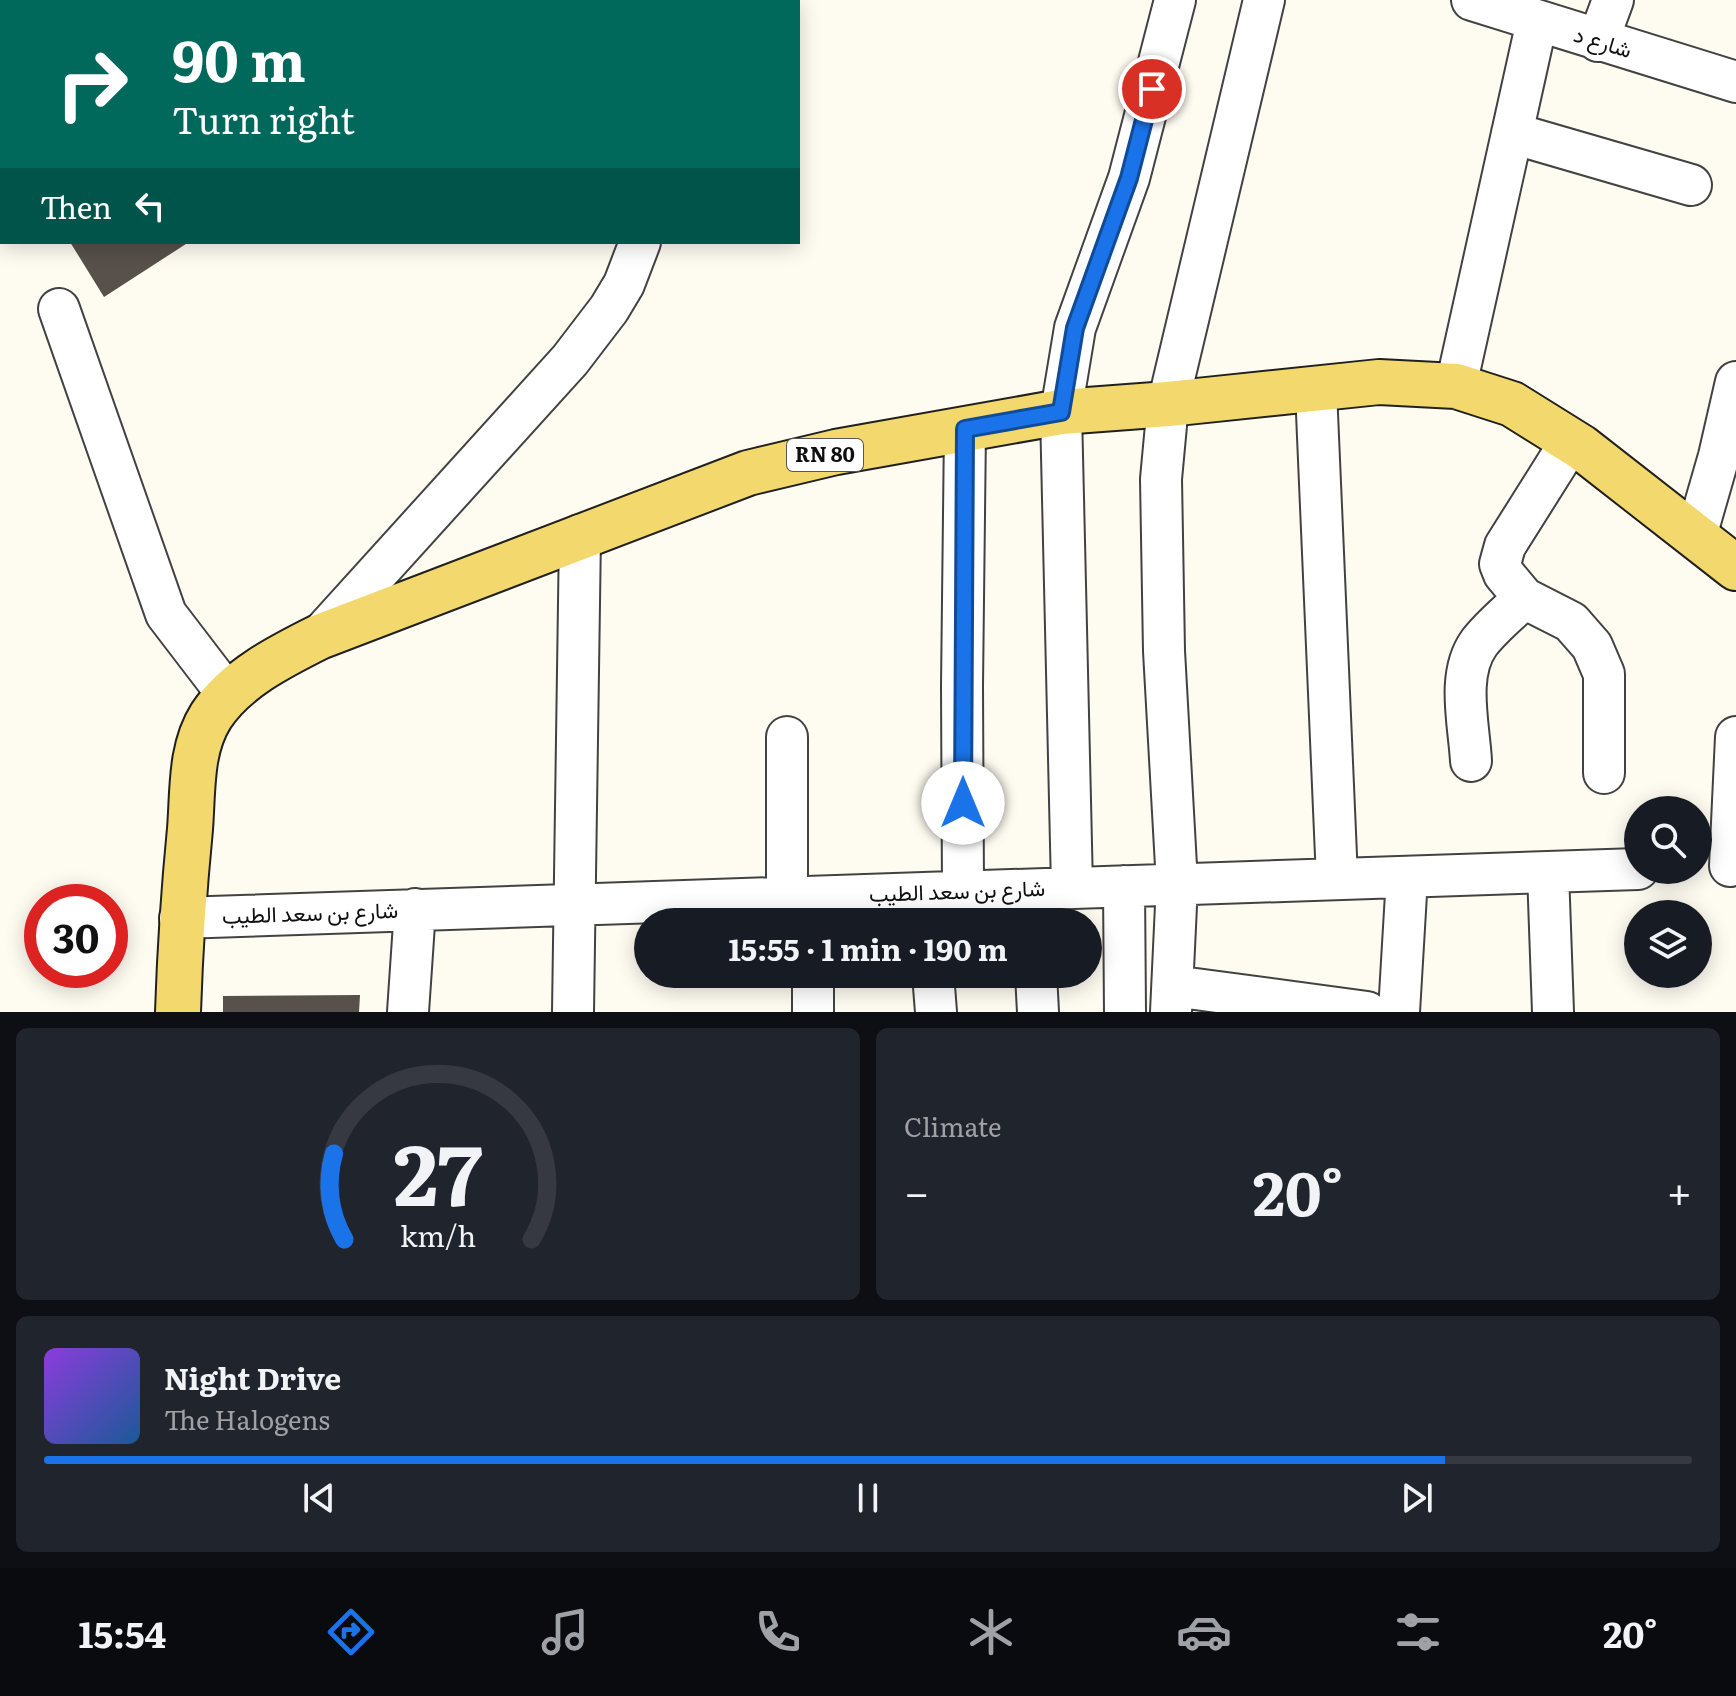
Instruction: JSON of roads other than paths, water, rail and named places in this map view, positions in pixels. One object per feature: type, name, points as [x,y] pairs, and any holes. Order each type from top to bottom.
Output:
[{"type":"main road","name":"RN 80","points":[[178,1012],[180,918],[197,748],[211,716],[228,695],[277,658],[319,637],[748,473],[836,452],[1061,412],[1379,382],[1456,386],[1512,404],[1571,441],[1736,568]]},
{"type":"street","points":[[1046,899],[1061,412],[1075,328],[1129,178],[1175,0]]},
{"type":"street","points":[[1264,0],[1168,404],[1161,479],[1164,651],[1177,884],[1172,999],[1367,1012]]},
{"type":"street","name":"شارع د","points":[[1472,0],[1736,82]]},
{"type":"street","points":[[1598,41],[1613,0]]},
{"type":"street","points":[[1456,386],[1537,21]]},
{"type":"street","points":[[1512,133],[1691,185]]},
{"type":"street","points":[[319,637],[570,360],[624,284],[639,244]]},
{"type":"street","points":[[59,309],[166,614],[228,695]]},
{"type":"street","points":[[1696,536],[1736,382]]},
{"type":"street","points":[[1316,390],[1337,879]]},
{"type":"street","points":[[940,901],[962,686],[965,429]]},
{"type":"street","points":[[1571,441],[1505,546],[1500,564],[1504,574],[1524,598],[1571,622],[1592,646],[1604,674],[1604,773]]},
{"type":"street","points":[[573,1012],[580,535]]},
{"type":"street","points":[[1471,761],[1466,677],[1472,655],[1480,642],[1524,598]]},
{"type":"street","points":[[787,737],[804,905]]},
{"type":"street","points":[[1721,867],[1736,737]]},
{"type":"street","name":"شارع بن سعد الطيب","points":[[180,918],[574,903],[804,905],[1046,899],[1124,886],[1624,869]]},
{"type":"street","points":[[1548,872],[1553,1012]]},
{"type":"street","points":[[1399,1012],[1407,877]]},
{"type":"street","points":[[1124,886],[1125,1012]]},
{"type":"street","points":[[408,1012],[415,909]]},
{"type":"street","points":[[813,988],[813,1012]]},
{"type":"street","points":[[934,988],[936,1012]]},
{"type":"street","points":[[1037,988],[1038,1012]]}]
